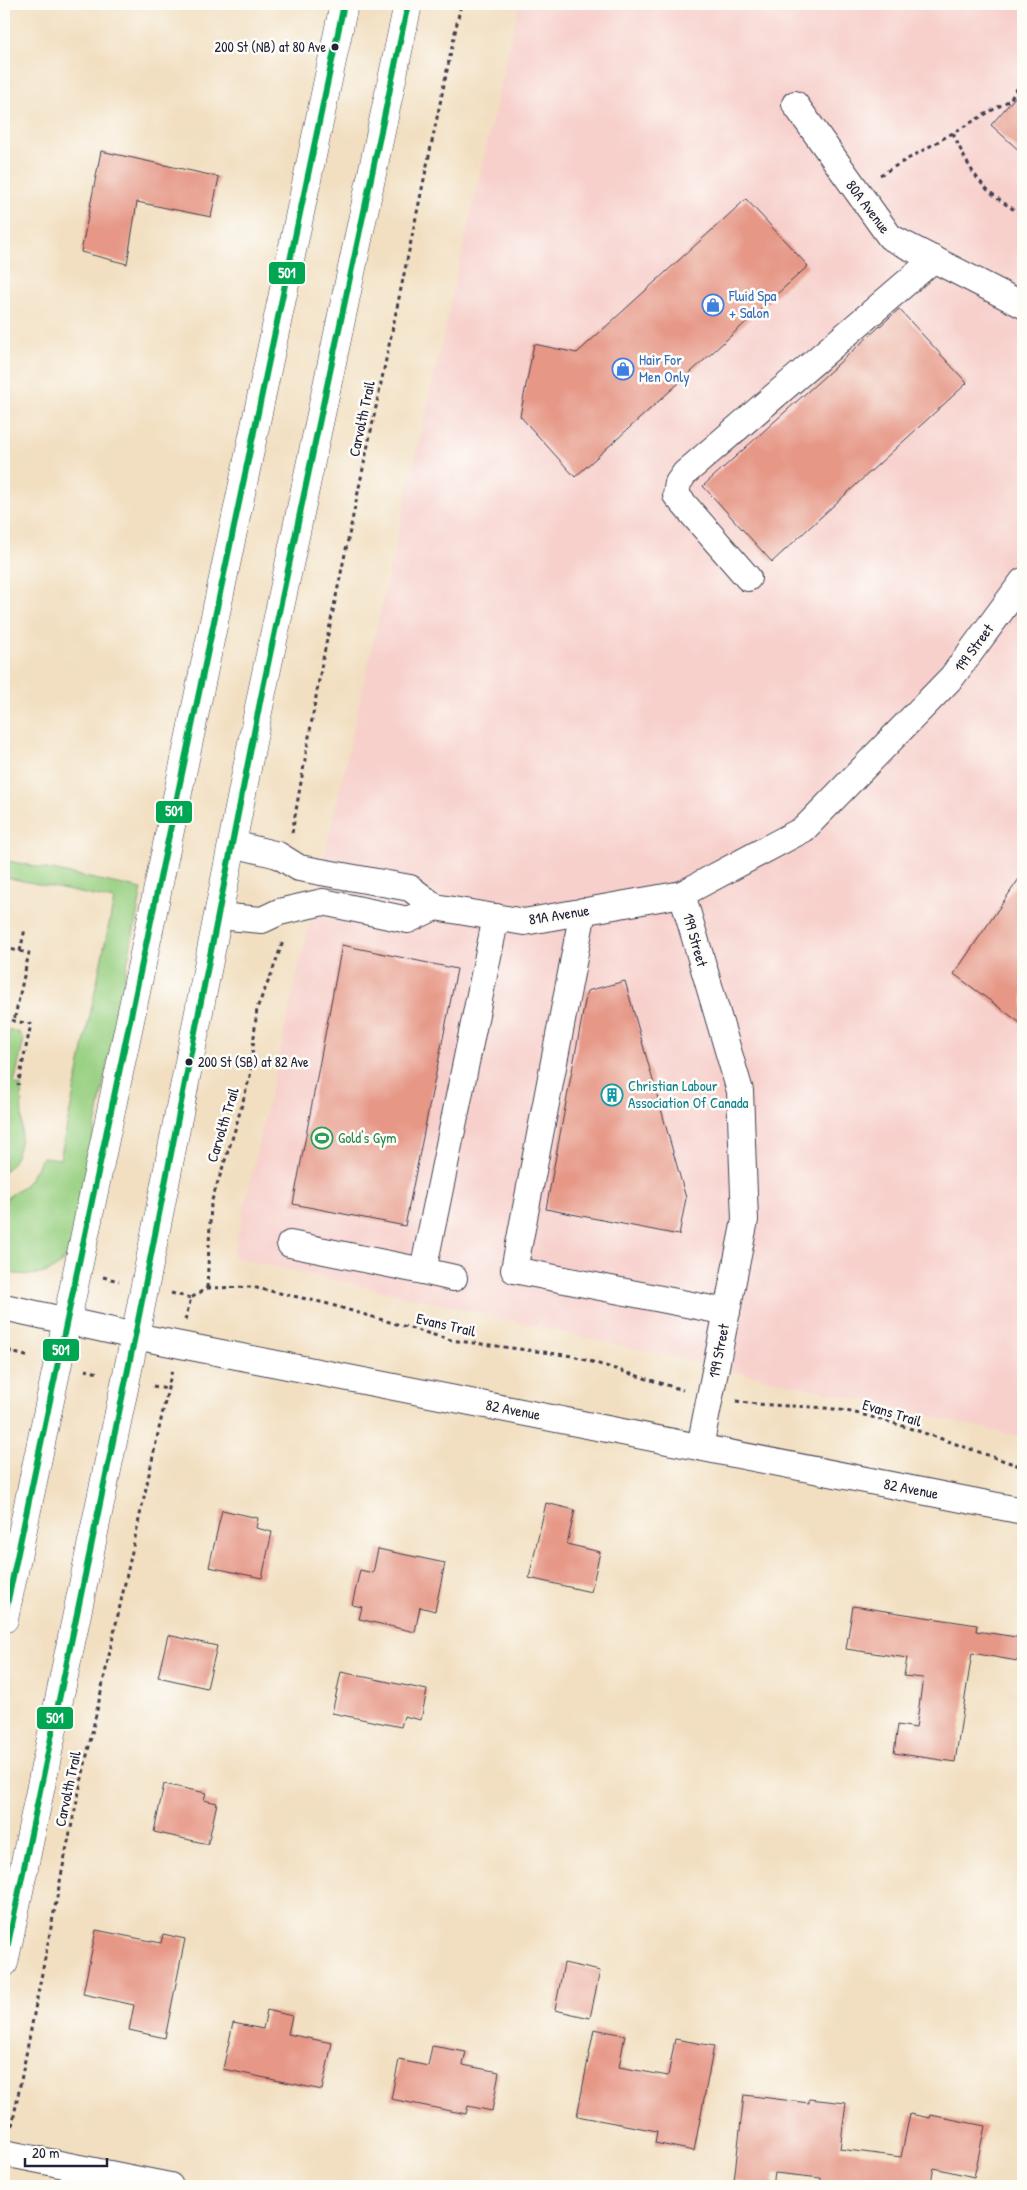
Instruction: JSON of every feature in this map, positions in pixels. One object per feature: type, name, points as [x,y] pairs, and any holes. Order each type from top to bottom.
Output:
[{"type":"main road","points":[[4,1619],[344,4]]},
{"type":"main road","points":[[4,1963],[136,1336],[261,697],[408,4]]},
{"type":"street","name":"80A Avenue","points":[[795,104],[890,236],[1023,305]]},
{"type":"street","points":[[748,578],[676,495],[678,483],[685,473],[934,259]]},
{"type":"street","name":"199 Street","points":[[700,1447],[745,1220],[740,1091],[682,894],[804,829],[952,678],[1023,581]]},
{"type":"street","name":"81A Avenue","points":[[233,844],[278,855],[298,868],[410,888],[435,907],[524,922],[682,894]]},
{"type":"street","points":[[218,916],[262,920],[279,912],[323,902],[408,920],[435,907]]},
{"type":"street","points":[[583,912],[514,1270],[727,1312]]},
{"type":"street","points":[[423,1271],[496,917]]},
{"type":"street","points":[[290,1244],[454,1278]]},
{"type":"street","name":"82 Avenue","points":[[4,1307],[136,1336],[1023,1511]]},
{"type":"street","points":[[4,2153],[170,2186]]},
{"type":"path","name":"Carvolth Trail","points":[[287,838],[293,832],[322,663],[461,4]]},
{"type":"path","points":[[880,174],[1010,100],[1023,79]]},
{"type":"path","points":[[953,133],[966,162],[980,183],[1000,202],[1023,215]]},
{"type":"path","points":[[20,951],[25,929]]},
{"type":"path","name":"Carvolth Trail","points":[[207,1288],[210,1202],[234,1133],[250,1076],[257,1008],[284,938]]},
{"type":"path","points":[[4,948],[29,953],[14,1021]]},
{"type":"path","points":[[4,1019],[31,1024],[18,1085]]},
{"type":"path","points":[[191,1298],[207,1288]]},
{"type":"path","name":"Evans Trail","points":[[207,1288],[252,1288],[325,1302],[451,1340],[573,1356],[679,1389]]},
{"type":"path","points":[[4,1343],[11,1352],[32,1357]]},
{"type":"path","name":"Carvolth Trail","points":[[16,2108],[68,1846],[167,1389]]},
{"type":"path","name":"Evans Trail","points":[[750,1403],[817,1406],[878,1419],[1023,1468]]},
{"type":"shaded area","points":[[519,4],[1023,4],[1023,1437],[233,1257]]},
{"type":"green space","points":[[4,860],[142,889],[71,1248],[58,1266],[43,1273],[34,1274],[4,1273],[4,1200],[27,1183],[43,1157],[60,1159],[114,900],[4,877]]},
{"type":"green space","points":[[4,1030],[18,1032],[24,1039],[14,1084],[21,1086],[22,1120],[20,1143],[12,1164],[4,1172]]},
{"type":"building","points":[[1023,88],[1023,154],[991,125]]},
{"type":"building","points":[[101,151],[219,177],[211,217],[137,202],[127,264],[81,252]]},
{"type":"building","points":[[746,199],[808,266],[575,477],[520,416],[534,344],[577,353]]},
{"type":"building","points":[[899,309],[967,383],[772,562],[703,486]]},
{"type":"building","points":[[1023,873],[1023,1025],[954,974]]},
{"type":"building","points":[[342,945],[457,969],[405,1226],[293,1204]]},
{"type":"building","name":"Christian Labour Association Of Canada","points":[[625,981],[686,1198],[679,1235],[546,1209],[587,991]]},
{"type":"building","points":[[546,1503],[575,1510],[567,1544],[600,1552],[591,1592],[529,1578]]},
{"type":"building","points":[[222,1510],[258,1518],[256,1528],[272,1532],[262,1578],[209,1567]]},
{"type":"building","points":[[378,1549],[445,1563],[435,1611],[420,1607],[415,1632],[359,1619],[362,1607],[352,1605],[360,1570],[373,1573]]},
{"type":"building","points":[[853,1606],[977,1625],[976,1631],[1023,1638],[1023,1662],[972,1653],[955,1762],[894,1753],[898,1725],[916,1728],[923,1678],[904,1676],[907,1658],[846,1649]]},
{"type":"building","points":[[168,1635],[217,1646],[207,1688],[158,1677]]},
{"type":"building","points":[[341,1672],[427,1690],[421,1720],[404,1716],[401,1727],[332,1713]]},
{"type":"building","points":[[164,1784],[206,1793],[204,1800],[217,1803],[208,1844],[154,1832]]},
{"type":"building","points":[[96,1930],[161,1943],[163,1934],[185,1939],[165,2038],[129,2030],[134,2005],[83,1994]]},
{"type":"building","points":[[564,1963],[600,1971],[590,2018],[555,2010]]},
{"type":"building","points":[[267,2010],[292,2016],[288,2034],[332,2043],[322,2090],[223,2069],[233,2023],[263,2029]]},
{"type":"building","points":[[594,2029],[625,2035],[619,2067],[668,2076],[675,2039],[714,2046],[694,2151],[655,2143],[657,2131],[577,2116]]},
{"type":"building","points":[[432,2046],[466,2052],[463,2065],[499,2072],[492,2111],[468,2106],[466,2114],[391,2099],[399,2060],[428,2066]]},
{"type":"building","points":[[744,2095],[809,2103],[809,2099],[846,2103],[840,2149],[901,2157],[910,2114],[930,2118],[931,2115],[985,2126],[974,2177],[934,2168],[930,2186],[820,2186],[821,2178],[775,2173],[773,2186],[734,2181]]},
{"type":"transit line","name":"501","points":[[4,1619],[344,4]]},
{"type":"transit line","name":"501","points":[[4,1963],[135,1336],[261,697],[408,4]]},
{"type":"place","name":"200 St (NB) at 80 Ave","points":[[335,47]]},
{"type":"place","name":"Fluid Spa + Salon","points":[[713,305]]},
{"type":"place","name":"Hair For Men Only","points":[[623,369]]},
{"type":"place","name":"200 St (SB) at 82 Ave","points":[[189,1062]]},
{"type":"place","name":"Christian Labour Association Of Canada","points":[[612,1095]]},
{"type":"place","name":"Gold's Gym","points":[[322,1138]]}]
